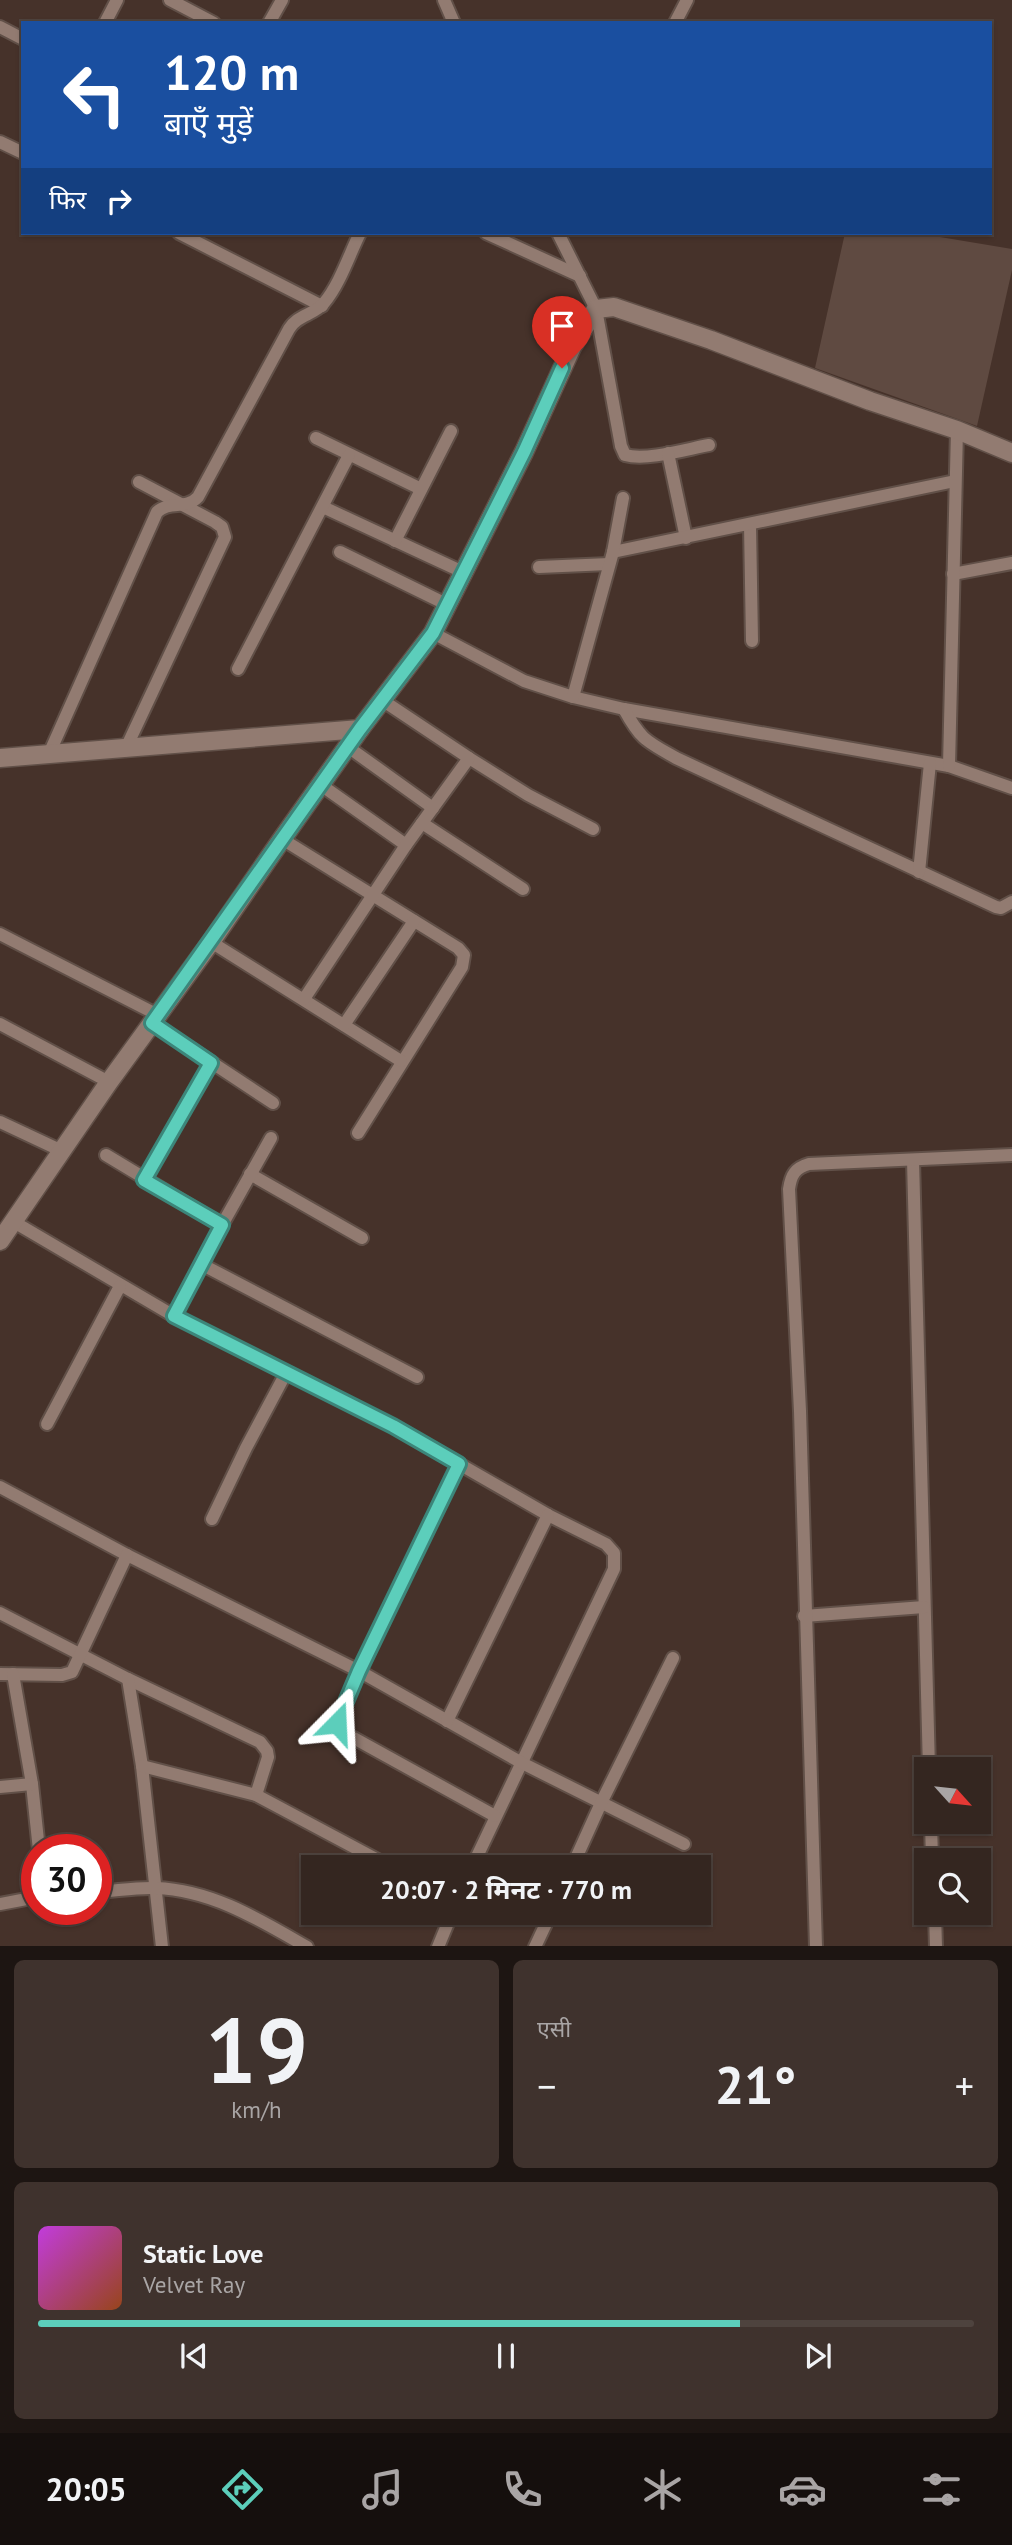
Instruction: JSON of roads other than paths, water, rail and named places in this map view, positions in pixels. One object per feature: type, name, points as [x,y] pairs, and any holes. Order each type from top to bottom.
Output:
[{"type":"street","points":[[106,21],[117,0]]},
{"type":"street","points":[[170,0],[210,21]]},
{"type":"street","points":[[270,21],[282,0]]},
{"type":"street","points":[[436,0],[446,4],[453,21]]},
{"type":"street","points":[[677,21],[687,0]]},
{"type":"street","points":[[0,27],[21,38]]},
{"type":"street","points":[[0,142],[21,152]]},
{"type":"street","points":[[183,235],[322,306]]},
{"type":"street","points":[[49,754],[157,512],[166,505],[187,505],[198,497],[292,324],[322,306],[359,235]]},
{"type":"street","points":[[490,235],[580,276]]},
{"type":"street","points":[[559,235],[596,309],[623,452],[631,456],[668,453],[709,445]]},
{"type":"street","points":[[565,246],[570,235]]},
{"type":"street","points":[[0,1241],[109,1082],[360,729],[433,633],[465,573],[572,348],[596,309],[606,306],[626,311],[711,340],[870,401],[957,430],[1012,453]]},
{"type":"street","points":[[949,766],[957,430]]},
{"type":"street","points":[[396,541],[451,431]]},
{"type":"street","points":[[316,438],[421,489]]},
{"type":"street","points":[[668,453],[686,538]]},
{"type":"street","points":[[238,670],[349,455]]},
{"type":"street","points":[[539,567],[611,558],[807,510],[954,481]]},
{"type":"street","points":[[126,748],[225,537],[222,527],[187,505],[139,482]]},
{"type":"street","points":[[573,697],[611,558],[623,498]]},
{"type":"street","points":[[323,507],[465,573]]},
{"type":"street","points":[[750,525],[752,641]]},
{"type":"street","points":[[340,552],[448,605]]},
{"type":"street","points":[[953,574],[1012,563]]},
{"type":"street","points":[[433,633],[524,681],[573,697],[624,709],[949,766],[1012,788]]},
{"type":"street","points":[[382,700],[528,795],[593,829]]},
{"type":"street","points":[[624,709],[637,732],[645,740],[676,758],[996,908],[1002,908],[1012,902]]},
{"type":"street","points":[[0,758],[360,729]]},
{"type":"street","points":[[348,747],[433,808]]},
{"type":"street","points":[[304,999],[406,845],[469,758]]},
{"type":"street","points":[[919,872],[930,763]]},
{"type":"street","points":[[321,785],[406,845]]},
{"type":"street","points":[[422,823],[523,889]]},
{"type":"street","points":[[282,839],[458,948],[464,956],[465,961],[358,1133]]},
{"type":"street","points":[[344,1024],[414,921]]},
{"type":"street","points":[[0,934],[155,1019],[211,1063],[273,1102]]},
{"type":"street","points":[[211,942],[401,1061]]},
{"type":"street","points":[[0,1024],[109,1082]]},
{"type":"street","points":[[144,1180],[211,1063]]},
{"type":"street","points":[[0,1122],[62,1151]]},
{"type":"street","points":[[174,1316],[271,1138]]},
{"type":"street","points":[[106,1155],[222,1225]]},
{"type":"street","points":[[816,1946],[804,1616],[800,1411],[790,1179],[800,1167],[809,1164],[1012,1155]]},
{"type":"street","points":[[913,1160],[929,1757]]},
{"type":"street","points":[[250,1174],[362,1238]]},
{"type":"street","points":[[14,1222],[174,1316],[393,1426],[548,1515],[606,1544],[614,1553],[614,1569],[477,1855]]},
{"type":"street","points":[[201,1264],[416,1377]]},
{"type":"street","points":[[47,1424],[120,1286]]},
{"type":"street","points":[[212,1518],[286,1373]]},
{"type":"street","points":[[459,1464],[359,1671],[337,1723],[341,1731],[495,1816]]},
{"type":"street","points":[[0,1487],[127,1555],[359,1671],[522,1763],[684,1844]]},
{"type":"street","points":[[447,1721],[548,1515]]},
{"type":"street","points":[[37,1834],[32,1784],[6,1674],[68,1674],[75,1668],[127,1555]]},
{"type":"street","points":[[804,1616],[924,1607]]},
{"type":"street","points":[[0,1613],[128,1679],[264,1744],[268,1757],[257,1795]]},
{"type":"street","points":[[577,1855],[673,1658]]},
{"type":"street","points":[[128,1679],[142,1766],[162,1946]]},
{"type":"street","points":[[142,1766],[257,1795],[369,1855]]},
{"type":"street","points":[[0,1787],[32,1784]]},
{"type":"street","points":[[112,1891],[157,1888],[193,1894],[229,1905],[305,1946]]},
{"type":"street","points":[[0,1904],[21,1900]]},
{"type":"street","points":[[438,1946],[447,1925]]},
{"type":"street","points":[[536,1946],[546,1925]]},
{"type":"street","points":[[935,1925],[936,1946]]}]
